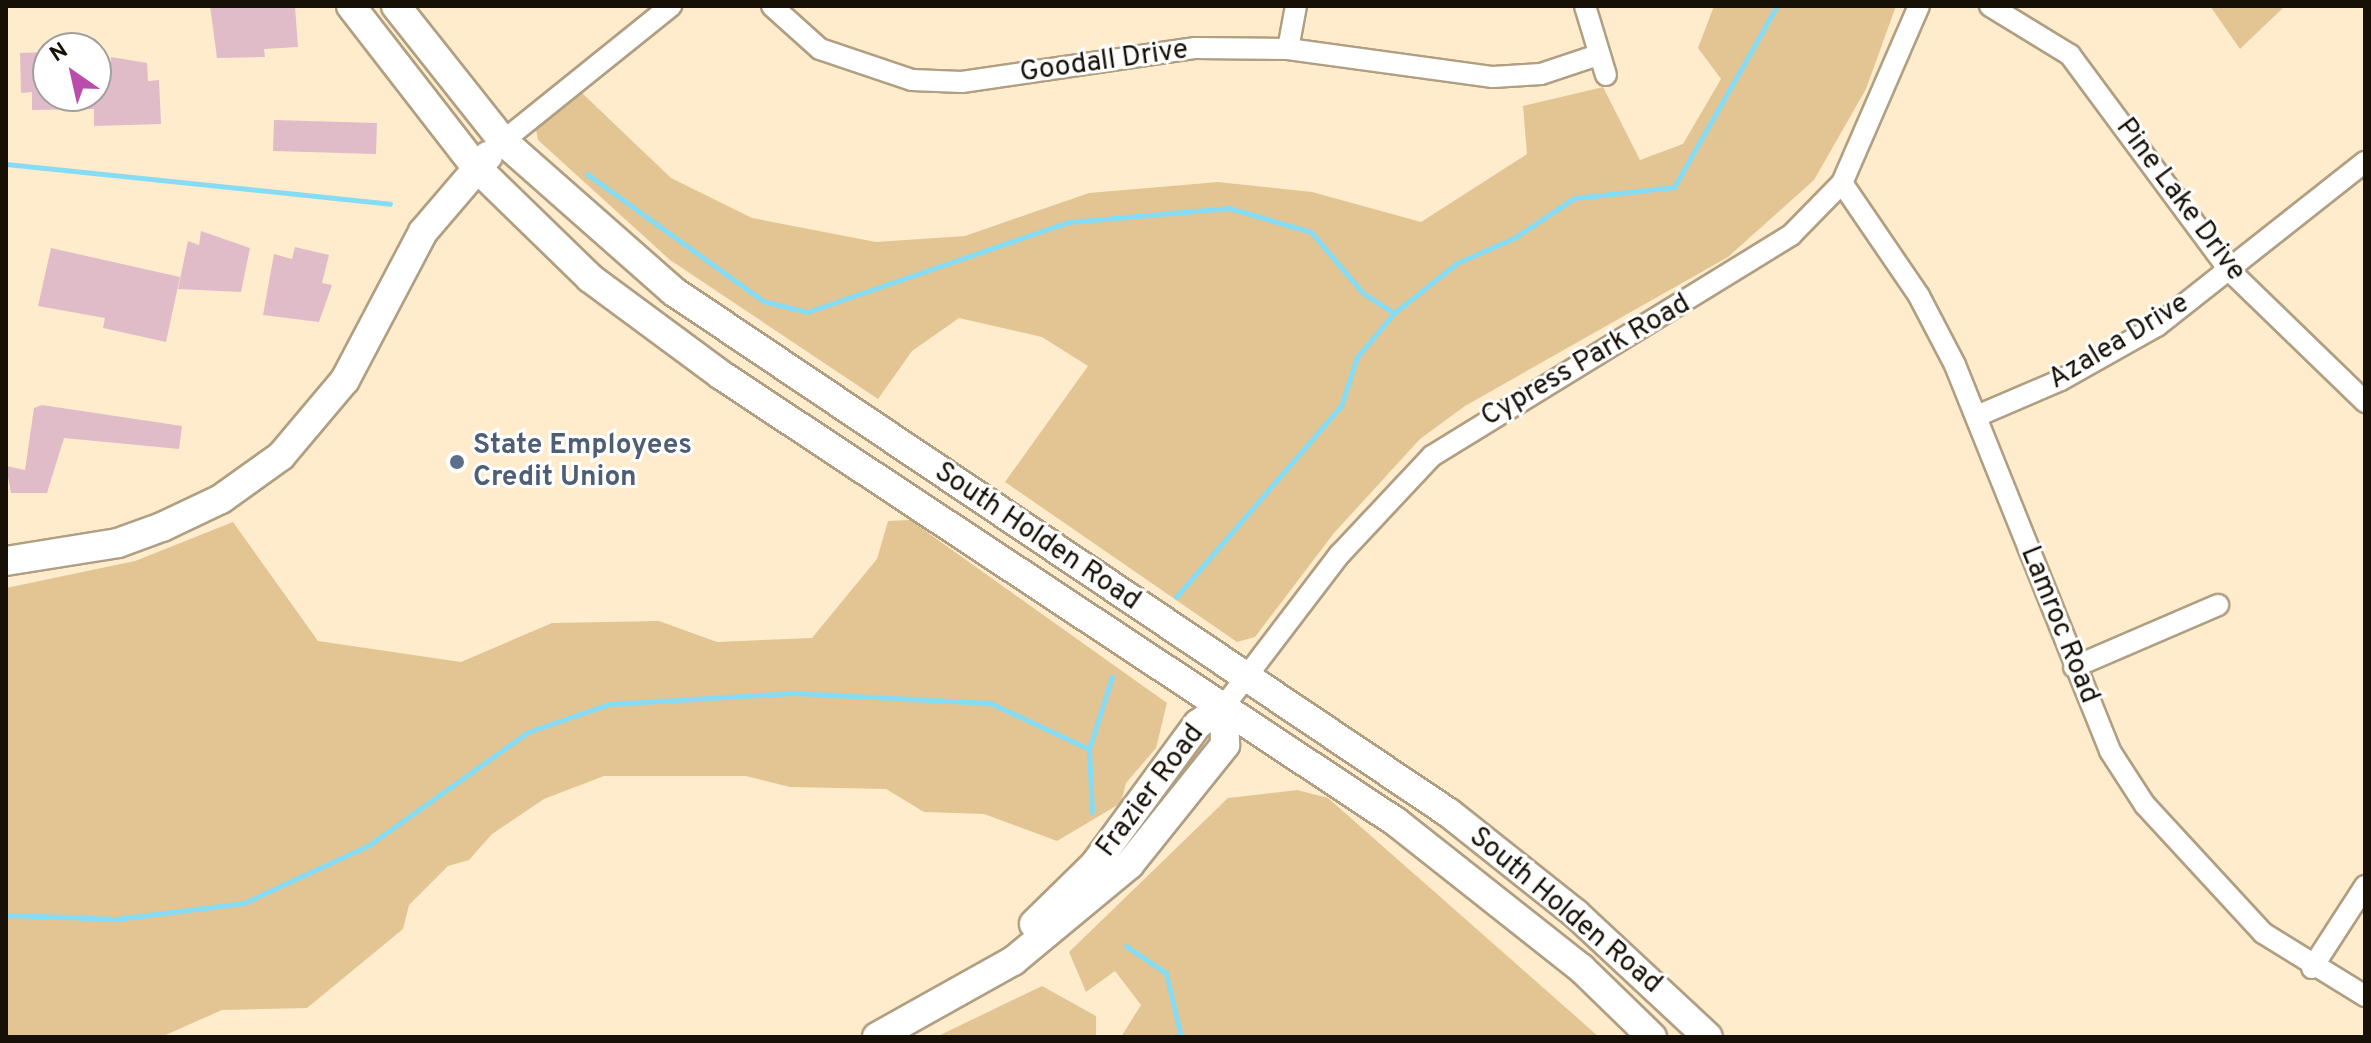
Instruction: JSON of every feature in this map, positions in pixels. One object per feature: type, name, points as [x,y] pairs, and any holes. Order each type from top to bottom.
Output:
[{"type":"main road","name":"South Holden Road","points":[[351,6],[476,167],[649,324],[1224,706],[1473,880],[1652,1037]]},
{"type":"main road","name":"South Holden Road","points":[[396,6],[503,141],[673,291],[1506,856],[1708,1037]]},
{"type":"main road","points":[[6,561],[118,543],[162,527],[221,499],[281,456],[345,380],[402,266],[476,167],[503,141]]},
{"type":"main road","name":"Frazier Road","points":[[877,1037],[975,983],[1095,864],[1198,724],[1224,706]]},
{"type":"street","points":[[503,141],[671,6]]},
{"type":"street","name":"Goodall Drive","points":[[772,6],[820,49],[912,80],[962,82],[1137,51],[1288,49],[1493,77],[1541,74],[1602,65],[1585,6]]},
{"type":"street","points":[[1288,49],[1296,6]]},
{"type":"street","name":"Cypress Park Road","points":[[1224,706],[1340,554],[1432,456],[1713,289],[1791,235],[1842,183],[1919,6]]},
{"type":"street","name":"Pine Lake Drive","points":[[1990,6],[2070,55],[2229,270],[2365,402]]},
{"type":"street","name":"Azalea Drive","points":[[1977,416],[2061,380],[2157,326],[2365,162]]},
{"type":"street","name":"Lamroc Road","points":[[1842,183],[1919,296],[1977,416],[2074,667],[2110,751],[2145,805],[2223,895],[2312,968],[2365,996]]},
{"type":"street","points":[[2074,667],[2218,605]]},
{"type":"street","points":[[2312,968],[2365,886]]},
{"type":"shaded area","points":[[1714,6],[1896,6],[1866,89],[1814,180],[1728,257],[1465,406],[1420,439],[1334,533],[1255,637],[1237,642],[1005,482],[1088,366],[1042,337],[959,318],[912,351],[878,399],[670,260],[538,140],[536,130],[581,92],[671,178],[752,218],[876,242],[965,236],[1089,193],[1218,182],[1312,192],[1421,222],[1527,154],[1523,106],[1603,87],[1640,160],[1683,144],[1721,79],[1698,48]]},
{"type":"shaded area","points":[[2210,6],[2285,6],[2240,49]]},
{"type":"shaded area","points":[[910,520],[1167,703],[1156,748],[1126,783],[1121,803],[1057,841],[984,814],[924,812],[886,789],[790,787],[746,776],[604,776],[544,799],[492,834],[469,860],[448,866],[409,905],[403,929],[307,1008],[222,1010],[161,1037],[6,1037],[6,588],[135,561],[233,522],[318,641],[461,662],[552,623],[659,621],[717,642],[812,638],[877,559],[888,521]]},
{"type":"shaded area","points":[[1297,790],[1328,798],[1599,1037],[1121,1037],[1141,1005],[1115,971],[1086,992],[1069,952],[1228,798]]},
{"type":"shaded area","points":[[1042,986],[1096,1016],[1096,1037],[936,1037]]},
{"type":"building","points":[[210,6],[295,6],[298,47],[264,49],[265,57],[217,58]]},
{"type":"building","points":[[20,53],[32,53],[32,92],[21,93]]},
{"type":"building","points":[[112,57],[147,63],[148,81],[159,80],[161,124],[94,126],[94,112],[112,112]]},
{"type":"building","points":[[274,120],[377,123],[376,154],[273,151]]},
{"type":"building","points":[[201,231],[250,248],[241,292],[178,289],[188,241],[199,245]]},
{"type":"building","points":[[295,247],[329,255],[322,283],[332,285],[319,322],[263,315],[274,254],[292,259]]},
{"type":"building","points":[[51,248],[180,277],[166,342],[103,328],[105,318],[38,306]]},
{"type":"building","points":[[42,405],[182,426],[179,449],[64,438],[47,493],[11,493],[6,466],[25,470],[34,408]]},
{"type":"waterway","points":[[1176,597],[1341,406],[1357,357],[1394,313],[1457,263],[1514,238],[1574,198],[1674,187],[1777,6]]},
{"type":"waterway","points":[[6,164],[390,204]]},
{"type":"waterway","points":[[587,174],[763,301],[807,312],[1069,222],[1229,208],[1311,232],[1363,293],[1394,313]]},
{"type":"waterway","points":[[1092,812],[1089,749],[1112,677]]},
{"type":"waterway","points":[[6,915],[116,919],[244,903],[369,845],[528,732],[609,704],[793,693],[990,703],[1089,749]]},
{"type":"waterway","points":[[1126,946],[1166,973],[1181,1037]]},
{"type":"place","name":"State Employees Credit Union","points":[[457,462]]}]
